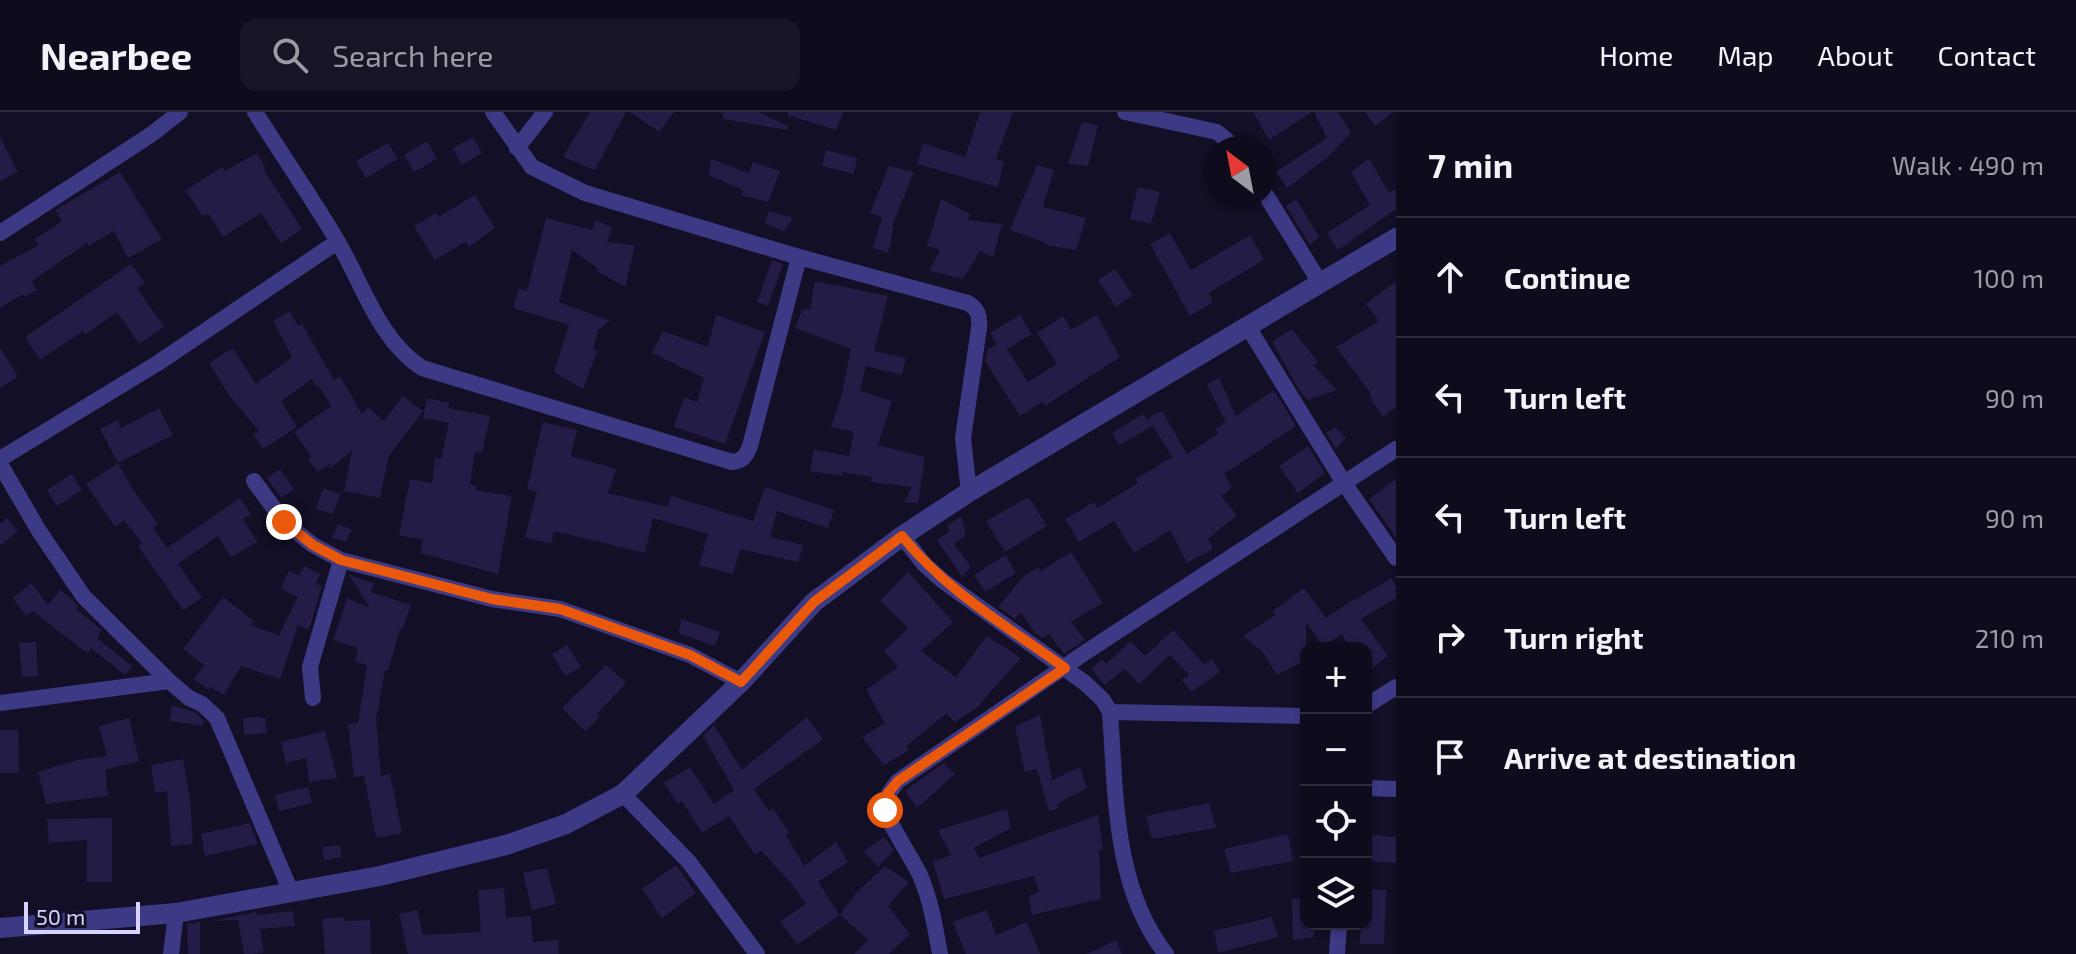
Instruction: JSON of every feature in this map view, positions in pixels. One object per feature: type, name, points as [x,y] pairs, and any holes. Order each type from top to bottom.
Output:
[{"type":"street","points":[[0,233],[152,134],[180,112]]},
{"type":"street","points":[[255,112],[337,242],[382,326],[407,358],[422,368],[732,462],[746,456],[750,446],[799,257]]},
{"type":"street","points":[[493,112],[532,167],[585,193],[799,257],[968,303],[975,308],[980,318],[963,438],[969,492]]},
{"type":"street","points":[[517,148],[545,112]]},
{"type":"street","points":[[1125,112],[1217,132],[1222,136]]},
{"type":"street","points":[[1274,208],[1319,281]]},
{"type":"street","points":[[0,928],[176,913],[380,876],[506,845],[566,824],[623,794],[741,682],[814,602],[902,536],[969,492],[1248,327],[1319,281],[1396,238]]},
{"type":"street","points":[[291,892],[217,718],[169,681],[84,597],[39,531],[0,462],[158,363],[337,242]]},
{"type":"street","points":[[1248,327],[1344,483],[1396,558]]},
{"type":"street","points":[[940,954],[928,895],[885,810],[888,793],[898,781],[1396,449]]},
{"type":"street","points":[[254,481],[284,522],[313,545],[341,560],[492,599],[560,609],[690,655],[741,682]]},
{"type":"street","points":[[902,536],[924,564],[943,581],[1065,668],[1103,700],[1110,712],[1120,848],[1151,935],[1166,954]]},
{"type":"street","points":[[313,698],[310,667],[341,560]]},
{"type":"street","points":[[0,703],[169,681]]},
{"type":"street","points":[[1372,702],[1396,687]]},
{"type":"street","points":[[1110,712],[1300,716]]},
{"type":"street","points":[[1372,788],[1396,789]]},
{"type":"street","points":[[623,794],[689,862],[757,954]]},
{"type":"street","points":[[171,954],[176,913]]},
{"type":"street","points":[[1337,954],[1339,930]]},
{"type":"building","points":[[590,112],[626,112],[595,170],[563,157]]},
{"type":"building","points":[[630,112],[674,112],[659,132]]},
{"type":"building","points":[[723,112],[759,112],[788,126],[787,130],[723,119]]},
{"type":"building","points":[[788,112],[843,112],[836,130],[787,115]]},
{"type":"building","points":[[980,112],[1013,112],[996,159],[1004,162],[998,187],[917,164],[923,143],[965,157]]},
{"type":"building","points":[[1253,112],[1312,112],[1275,136],[1267,136]]},
{"type":"building","points":[[1314,112],[1338,112],[1351,133],[1328,157],[1287,188],[1276,172],[1327,138]]},
{"type":"building","points":[[1365,112],[1393,112],[1375,126]]},
{"type":"building","points":[[1082,122],[1098,125],[1088,166],[1068,164]]},
{"type":"building","points":[[0,137],[18,172],[0,181]]},
{"type":"building","points":[[473,137],[482,153],[462,165],[453,148]]},
{"type":"building","points":[[427,141],[437,159],[414,172],[404,155]]},
{"type":"building","points":[[388,143],[398,159],[366,178],[356,161]]},
{"type":"building","points":[[826,150],[857,158],[854,174],[822,166]]},
{"type":"building","points":[[257,153],[264,170],[302,229],[281,243],[261,213],[223,237],[208,213],[202,216],[186,190],[222,167],[225,171]]},
{"type":"building","points":[[1369,158],[1389,193],[1396,189],[1396,209],[1338,250],[1327,233],[1370,205],[1351,172]]},
{"type":"building","points":[[711,159],[749,173],[753,162],[780,171],[768,202],[741,195],[743,190],[709,175]]},
{"type":"building","points":[[1037,165],[1054,170],[1043,207],[1086,218],[1076,250],[1045,245],[1010,230]]},
{"type":"building","points":[[889,166],[914,172],[892,226],[888,253],[873,248],[882,217],[870,213]]},
{"type":"building","points":[[120,172],[162,239],[128,258],[114,231],[89,246],[87,243],[32,281],[37,290],[24,297],[23,294],[0,308],[0,266],[39,245],[35,239],[62,221],[55,210]]},
{"type":"building","points":[[1138,187],[1160,192],[1151,224],[1130,219]]},
{"type":"building","points":[[475,195],[495,228],[469,247],[465,242],[435,260],[414,226],[436,213],[438,217]]},
{"type":"building","points":[[941,199],[970,214],[968,220],[1002,224],[993,257],[980,251],[963,279],[929,271],[940,250],[927,246]]},
{"type":"building","points":[[1296,199],[1319,237],[1310,245],[1286,206]]},
{"type":"building","points":[[769,211],[793,218],[784,232],[765,223]]},
{"type":"building","points":[[546,218],[592,230],[596,220],[612,228],[607,242],[635,245],[625,287],[597,271],[572,250],[559,302],[610,321],[598,330],[593,349],[597,351],[583,389],[554,372],[569,325],[513,308],[519,288],[527,291]]},
{"type":"building","points":[[1170,233],[1191,270],[1250,235],[1264,260],[1208,293],[1213,302],[1190,316],[1150,244]]},
{"type":"building","points":[[772,260],[783,264],[768,306],[757,302]]},
{"type":"building","points":[[131,264],[145,283],[137,288],[164,327],[139,344],[117,312],[85,335],[83,331],[40,360],[25,337]]},
{"type":"building","points":[[1115,269],[1133,295],[1116,307],[1098,280]]},
{"type":"building","points":[[815,281],[888,296],[874,351],[906,358],[902,375],[866,366],[860,391],[892,401],[878,445],[925,457],[918,503],[904,502],[912,487],[871,482],[872,477],[842,472],[842,476],[810,471],[814,450],[849,456],[854,432],[831,427],[851,349],[795,328],[802,310],[810,309]]},
{"type":"building","points":[[1396,281],[1396,407],[1383,417],[1369,391],[1336,347],[1379,321],[1366,304]]},
{"type":"building","points":[[290,311],[298,326],[302,324],[334,380],[340,376],[362,414],[368,407],[384,421],[403,396],[423,411],[389,456],[380,498],[344,491],[352,451],[329,469],[331,463],[318,472],[308,460],[312,457],[294,432],[331,406],[312,379],[281,401],[297,427],[263,449],[253,434],[259,431],[229,395],[209,363],[233,348],[256,384],[292,357],[273,321]]},
{"type":"building","points":[[716,315],[765,332],[725,444],[674,427],[684,397],[697,402],[704,378],[652,353],[663,331],[708,347]]},
{"type":"building","points":[[1020,315],[1032,334],[1007,349],[1028,382],[1057,364],[1037,333],[1063,316],[1071,330],[1097,315],[1120,357],[1045,406],[1042,402],[1020,416],[985,361],[987,350],[997,344],[990,333]]},
{"type":"building","points":[[1292,329],[1318,362],[1313,365],[1337,390],[1308,400],[1301,393],[1272,342]]},
{"type":"building","points":[[0,347],[18,377],[0,388]]},
{"type":"building","points":[[1219,378],[1236,416],[1274,390],[1296,426],[1224,474],[1232,487],[1221,496],[1237,515],[1208,539],[1213,549],[1187,563],[1170,530],[1134,553],[1114,521],[1079,542],[1065,519],[1094,502],[1097,508],[1172,457],[1148,418],[1162,411],[1187,454],[1218,434],[1215,429],[1226,422],[1207,385]]},
{"type":"building","points":[[427,398],[449,403],[448,408],[490,416],[482,453],[475,452],[470,484],[476,486],[475,490],[512,496],[498,574],[420,553],[423,540],[399,535],[410,479],[432,483],[435,458],[441,459],[449,423],[423,418]]},
{"type":"building","points":[[159,408],[173,435],[118,463],[100,429],[117,420],[121,428]]},
{"type":"building","points":[[1143,414],[1153,426],[1119,445],[1112,433]]},
{"type":"building","points":[[543,422],[577,430],[571,456],[616,469],[608,493],[668,507],[671,496],[753,521],[765,487],[834,510],[828,528],[777,511],[770,537],[803,545],[798,562],[740,549],[733,574],[699,565],[708,534],[653,518],[645,553],[554,531],[551,544],[525,537],[537,492],[527,489]]},
{"type":"building","points":[[1335,427],[1346,438],[1336,449],[1326,433]]},
{"type":"building","points":[[1308,446],[1325,473],[1298,493],[1279,466]]},
{"type":"building","points":[[118,463],[158,524],[153,528],[167,548],[240,498],[251,514],[243,519],[257,542],[231,557],[218,536],[178,564],[202,598],[183,610],[138,546],[142,543],[124,520],[115,527],[86,484]]},
{"type":"building","points":[[280,469],[294,489],[281,498],[267,478]]},
{"type":"building","points":[[72,474],[82,490],[57,506],[47,490]]},
{"type":"building","points":[[1396,479],[1396,538],[1369,499]]},
{"type":"building","points":[[323,488],[340,494],[333,514],[316,509]]},
{"type":"building","points":[[1029,497],[1047,526],[1005,552],[986,521]]},
{"type":"building","points":[[961,516],[966,535],[954,544],[971,567],[962,577],[937,540],[950,531],[947,526]]},
{"type":"building","points":[[7,518],[18,531],[0,546],[0,524]]},
{"type":"building","points":[[338,525],[352,529],[346,542],[332,538]]},
{"type":"building","points":[[1071,552],[1103,603],[1071,622],[1085,640],[1064,654],[1049,634],[1042,638],[1035,633],[1021,612],[1015,619],[998,607],[1023,577],[1038,567],[1041,571]]},
{"type":"building","points":[[1005,555],[1016,573],[985,592],[974,575]]},
{"type":"building","points":[[304,566],[320,574],[316,583],[322,586],[309,630],[298,625],[280,679],[241,666],[224,695],[210,687],[209,690],[194,679],[204,665],[183,649],[223,597],[254,621],[250,625],[279,635],[298,597],[281,589],[289,571],[299,575]]},
{"type":"building","points":[[908,572],[953,622],[921,651],[956,677],[987,636],[1021,658],[981,705],[955,722],[946,714],[906,746],[909,750],[884,765],[862,737],[885,723],[866,690],[898,667],[884,651],[908,628],[880,601]]},
{"type":"building","points":[[349,575],[374,583],[371,592],[411,605],[400,629],[388,671],[385,670],[376,719],[381,776],[390,774],[402,833],[376,838],[364,776],[354,777],[348,724],[358,723],[367,665],[355,662],[358,648],[333,640],[347,598],[370,608]]},
{"type":"building","points":[[1391,578],[1396,587],[1396,598],[1361,619],[1388,656],[1372,668],[1372,642],[1347,642],[1341,634],[1330,642],[1320,642],[1306,622],[1306,642],[1300,642],[1300,663],[1277,675],[1262,651],[1243,636],[1275,615],[1273,611],[1304,588],[1326,618]]},
{"type":"building","points":[[31,583],[48,605],[60,590],[73,600],[78,606],[76,609],[102,630],[97,638],[132,666],[125,675],[91,648],[88,653],[80,648],[33,611],[26,616],[13,598]]},
{"type":"building","points":[[682,619],[720,632],[715,646],[678,633]]},
{"type":"building","points":[[1173,630],[1204,664],[1212,659],[1220,672],[1191,692],[1182,680],[1189,675],[1170,655],[1139,684],[1125,669],[1104,685],[1091,668],[1102,660],[1106,664],[1131,641],[1145,656]]},
{"type":"building","points":[[36,642],[38,676],[22,677],[19,643]]},
{"type":"building","points":[[567,645],[581,667],[565,676],[552,654]]},
{"type":"building","points":[[606,665],[626,683],[585,731],[562,708]]},
{"type":"building","points":[[172,705],[196,713],[204,721],[203,726],[169,721]]},
{"type":"building","points":[[1040,715],[1052,780],[1080,767],[1087,788],[1057,804],[1058,809],[1049,811],[1037,769],[1025,772],[1015,727]]},
{"type":"building","points":[[807,717],[823,739],[754,789],[769,811],[773,808],[804,866],[836,842],[848,862],[818,882],[840,915],[797,945],[780,921],[806,904],[791,883],[761,851],[755,855],[729,816],[702,833],[682,801],[678,804],[664,783],[690,767],[714,804],[734,790],[703,736],[714,725],[742,770]]},
{"type":"building","points":[[129,718],[139,761],[105,770],[108,796],[46,804],[38,772],[77,760],[107,756],[99,726]]},
{"type":"building","points":[[243,718],[265,718],[267,733],[244,735]]},
{"type":"building","points":[[0,730],[18,730],[19,773],[0,773]]},
{"type":"building","points":[[325,731],[337,778],[309,782],[306,758],[286,763],[281,742]]},
{"type":"building","points":[[183,759],[193,844],[171,846],[167,791],[155,793],[151,765]]},
{"type":"building","points":[[943,763],[955,774],[917,808],[905,791]]},
{"type":"building","points":[[308,787],[312,803],[279,811],[275,795]]},
{"type":"building","points":[[1209,803],[1216,828],[1152,839],[1146,816]]},
{"type":"building","points":[[1007,809],[1011,828],[974,848],[979,858],[1098,815],[1103,849],[1099,850],[1101,899],[1032,915],[1029,896],[1039,892],[1034,876],[944,899],[933,862],[951,855],[938,830]]},
{"type":"building","points":[[112,818],[112,882],[87,882],[87,840],[49,843],[47,819]]},
{"type":"building","points":[[250,823],[258,844],[205,856],[201,834]]},
{"type":"building","points":[[1288,834],[1293,861],[1231,873],[1224,849]]},
{"type":"building","points":[[1372,835],[1396,837],[1396,863],[1372,861]]},
{"type":"building","points":[[884,837],[894,850],[878,867],[864,851]]},
{"type":"building","points":[[340,845],[342,857],[324,860],[322,847]]},
{"type":"building","points":[[676,865],[696,893],[662,918],[642,889]]},
{"type":"building","points":[[885,866],[909,882],[888,906],[910,934],[889,954],[854,954],[868,940],[840,915],[856,893]]},
{"type":"building","points":[[547,868],[556,904],[532,910],[523,873]]},
{"type":"building","points":[[504,888],[506,918],[531,916],[533,942],[558,940],[559,954],[408,954],[399,914],[417,910],[423,935],[481,932],[478,890]]},
{"type":"building","points":[[1372,889],[1386,890],[1384,944],[1360,944],[1361,930],[1372,930]]},
{"type":"building","points":[[1300,898],[1300,930],[1314,930],[1314,937],[1293,940],[1292,899]]},
{"type":"building","points":[[987,910],[996,935],[1027,922],[1040,954],[966,954],[953,922]]},
{"type":"building","points":[[293,911],[295,926],[260,929],[264,952],[253,954],[244,954],[238,920],[213,921],[256,912],[257,915]]},
{"type":"building","points":[[344,917],[344,921],[370,920],[371,954],[325,954],[322,919]]},
{"type":"building","points":[[1271,917],[1279,937],[1218,953],[1214,931]]},
{"type":"building","points":[[200,922],[200,954],[188,954],[187,924]]},
{"type":"building","points":[[1116,940],[1122,954],[1087,954]]},
{"type":"route","points":[[284,522],[313,545],[341,560],[492,599],[560,609],[690,655],[741,682],[814,602],[902,536],[924,564],[943,581],[1065,668],[898,781],[888,793],[885,810]]}]
